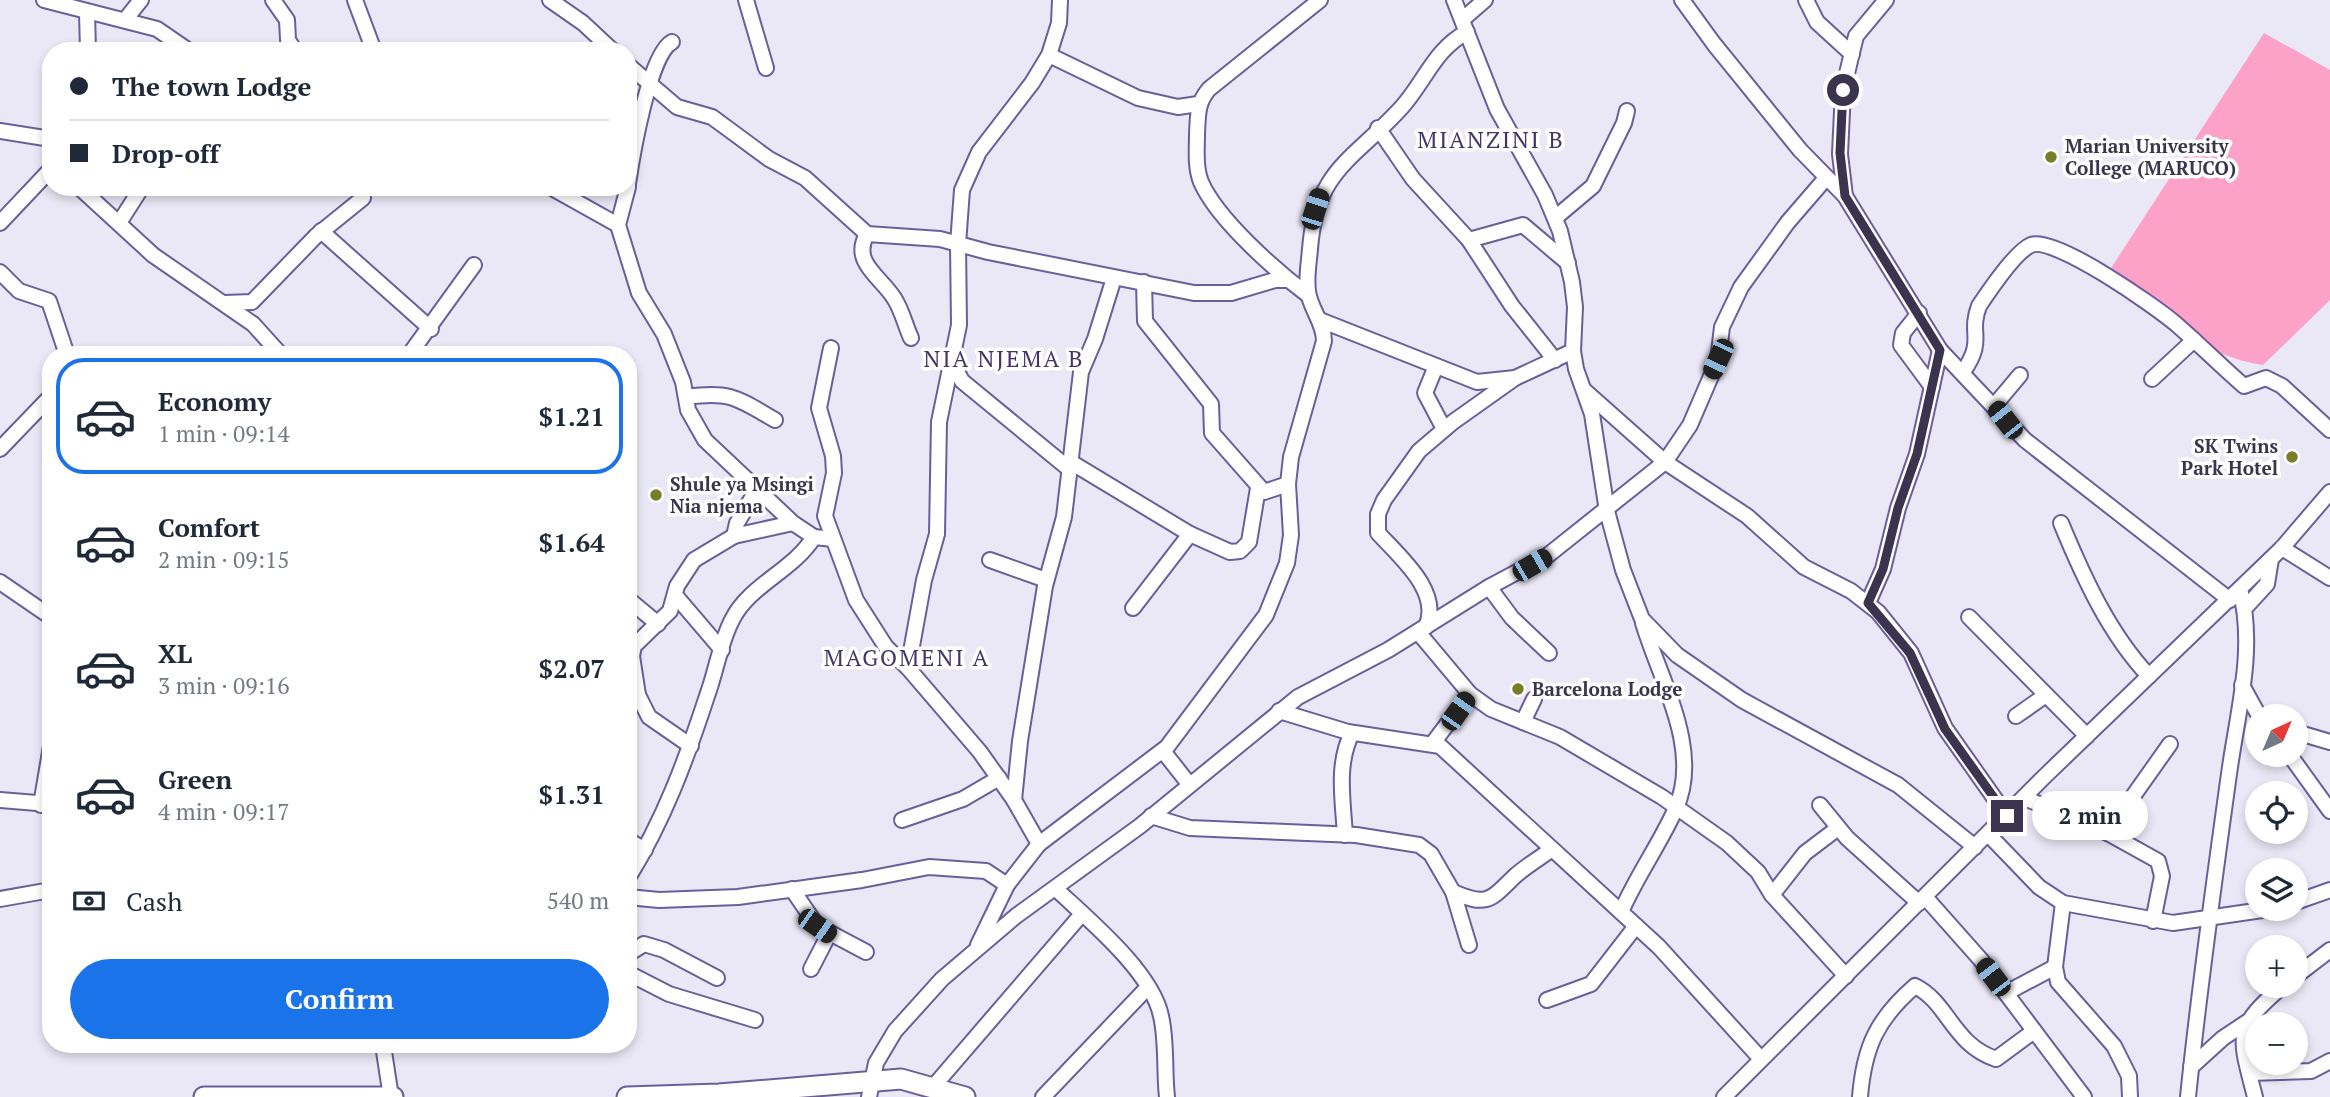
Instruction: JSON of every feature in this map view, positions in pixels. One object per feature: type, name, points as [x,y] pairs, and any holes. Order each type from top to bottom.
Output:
[{"type":"main road","points":[[627,1097],[870,1089],[901,1079],[928,1090],[965,1097]]},
{"type":"main road","points":[[204,1097],[392,1097]]},
{"type":"street","points":[[44,0],[158,29],[176,42]]},
{"type":"street","points":[[125,20],[141,0]]},
{"type":"street","points":[[273,0],[287,20],[289,42]]},
{"type":"street","points":[[355,0],[371,42]]},
{"type":"street","points":[[746,0],[766,68]]},
{"type":"street","points":[[908,668],[924,580],[937,534],[939,422],[959,325],[958,244],[962,190],[970,167],[1032,83],[1049,55],[1059,23],[1060,0]]},
{"type":"street","points":[[977,949],[1007,885],[1039,844],[1163,751],[1220,680],[1266,615],[1290,547],[1288,484],[1291,457],[1324,341],[1321,320],[1308,295],[1288,280],[1241,233],[1201,181],[1197,148],[1198,104],[1209,89],[1320,0]]},
{"type":"street","points":[[1454,0],[1497,109],[1555,218],[1568,263],[1575,307],[1573,351],[1592,414],[1607,511],[1623,570],[1673,711],[1686,762],[1676,806],[1637,874],[1621,912]]},
{"type":"street","points":[[1308,295],[1311,231],[1320,196],[1329,180],[1378,128],[1404,105],[1444,48],[1485,0]]},
{"type":"street","points":[[1682,0],[1737,73],[1826,178],[1845,196],[1940,350],[2025,440],[2235,595],[2245,608],[2248,621],[2242,685],[2188,1097]]},
{"type":"street","points":[[1806,0],[1817,22],[1852,54]]},
{"type":"street","points":[[1845,196],[1840,166],[1841,109],[1852,54],[1860,26],[1886,0]]},
{"type":"street","points":[[558,2],[603,42]]},
{"type":"street","points":[[87,13],[88,42]]},
{"type":"street","points":[[637,132],[662,50],[672,42]]},
{"type":"street","points":[[1049,55],[1138,98],[1178,107],[1198,104]]},
{"type":"street","points":[[637,74],[677,107],[712,117],[781,166],[806,178],[867,234],[927,237],[1114,278],[1210,295],[1288,280]]},
{"type":"street","points":[[1555,218],[1593,186],[1624,123],[1627,111]]},
{"type":"street","points":[[1378,128],[1413,180],[1469,240],[1512,306],[1555,360]]},
{"type":"street","points":[[0,131],[42,138]]},
{"type":"street","points":[[870,1089],[876,1063],[895,1031],[942,979],[977,949],[1151,816],[1279,711],[1313,687],[1422,630],[1489,587],[1548,556],[1665,462],[1690,425],[1718,359],[1722,327],[1741,288],[1788,222],[1826,178]]},
{"type":"street","points":[[0,223],[42,179]]},
{"type":"street","points":[[89,196],[153,255],[253,324],[273,346]]},
{"type":"street","points":[[119,223],[136,196]]},
{"type":"street","points":[[566,196],[618,225]]},
{"type":"street","points":[[625,196],[618,225],[639,293],[664,334],[687,397],[688,410],[705,440],[756,491],[793,523],[814,537],[833,539]]},
{"type":"street","points":[[223,303],[252,302],[321,231],[363,198]]},
{"type":"street","points":[[1469,240],[1523,225],[1568,263]]},
{"type":"street","points":[[321,231],[431,329]]},
{"type":"street","points":[[867,234],[861,247],[863,261],[894,297],[911,338]]},
{"type":"street","points":[[1963,372],[1976,349],[1976,315],[1979,306],[2022,253],[2031,245],[2040,243],[2073,257],[2174,322],[2244,386],[2266,378],[2282,386],[2330,430]]},
{"type":"street","points":[[417,346],[474,265]]},
{"type":"street","points":[[0,272],[19,290],[49,301],[64,346]]},
{"type":"street","points":[[1014,800],[1020,741],[1046,580],[1064,517],[1081,372],[1095,339],[1114,278]]},
{"type":"street","points":[[1144,282],[1145,321],[1211,404],[1212,433],[1258,488],[1270,492],[1288,484]]},
{"type":"street","points":[[252,302],[253,324]]},
{"type":"street","points":[[1919,313],[1903,333],[1901,345],[1932,387]]},
{"type":"street","points":[[1321,320],[1469,380],[1515,378]]},
{"type":"street","points":[[2152,379],[2193,340]]},
{"type":"street","points":[[831,348],[818,413],[833,456],[834,473],[825,506],[833,539],[865,616],[886,647],[908,668],[999,778],[1039,844]]},
{"type":"street","points":[[1868,603],[1890,547],[1898,508],[1917,454],[1940,350]]},
{"type":"street","points":[[1422,630],[1430,615],[1428,592],[1378,533],[1376,524],[1384,500],[1425,444],[1444,429],[1515,378],[1573,351]]},
{"type":"street","points":[[951,360],[962,381],[1069,465],[1190,534],[1230,552],[1244,548],[1251,536],[1258,488]]},
{"type":"street","points":[[1436,366],[1425,393],[1444,429]]},
{"type":"street","points":[[1994,406],[2020,375]]},
{"type":"street","points":[[1584,389],[1665,462],[1747,516],[1804,567],[1868,603],[1910,653],[1945,729],[2007,816]]},
{"type":"street","points":[[687,397],[714,393],[731,395],[775,420]]},
{"type":"street","points":[[0,449],[6,434],[42,404]]},
{"type":"street","points":[[734,536],[737,523],[756,491]]},
{"type":"street","points":[[1724,1097],[2087,736],[2283,548],[2330,492]]},
{"type":"street","points":[[637,643],[670,611],[684,572],[694,560],[734,536],[793,523]]},
{"type":"street","points":[[2060,523],[2108,620],[2129,655],[2149,676]]},
{"type":"street","points":[[1133,608],[1190,534]]},
{"type":"street","points":[[637,863],[667,807],[691,746],[727,630],[742,606],[797,560],[814,537]]},
{"type":"street","points":[[2283,548],[2330,578]]},
{"type":"street","points":[[2245,608],[2267,584],[2271,559]]},
{"type":"street","points":[[990,560],[1046,580]]},
{"type":"street","points":[[0,582],[22,594],[42,610]]},
{"type":"street","points":[[1489,587],[1512,618],[1549,653]]},
{"type":"street","points":[[676,595],[722,650]]},
{"type":"street","points":[[637,606],[658,624]]},
{"type":"street","points":[[1969,617],[2087,736]]},
{"type":"street","points":[[1642,619],[1677,655],[1742,700],[1898,785],[1975,848]]},
{"type":"street","points":[[1422,630],[1470,694],[1491,709],[1560,737],[1676,806],[1755,869],[1772,895],[1846,976]]},
{"type":"street","points":[[2242,685],[2251,704]]},
{"type":"street","points":[[1433,743],[1470,694]]},
{"type":"street","points":[[2016,716],[2046,695]]},
{"type":"street","points":[[1523,722],[1534,699]]},
{"type":"street","points":[[637,704],[649,717],[691,746]]},
{"type":"street","points":[[1279,711],[1352,733],[1433,743],[1456,759],[1677,964],[1761,1059]]},
{"type":"street","points":[[2238,714],[2245,715]]},
{"type":"street","points":[[1345,835],[1342,765],[1352,733]]},
{"type":"street","points":[[2308,736],[2330,742]]},
{"type":"street","points":[[2107,833],[2170,744]]},
{"type":"street","points":[[1163,751],[1189,784]]},
{"type":"street","points":[[2298,767],[2330,811]]},
{"type":"street","points":[[902,820],[963,799],[999,778]]},
{"type":"street","points":[[2024,798],[2107,833],[2158,861],[2162,876],[2153,921]]},
{"type":"street","points":[[0,800],[42,804]]},
{"type":"street","points":[[1820,805],[1838,828],[1923,900],[1966,942],[2084,1097]]},
{"type":"street","points":[[1151,816],[1190,828],[1345,835],[1419,845],[1431,854],[1452,892],[1469,945]]},
{"type":"street","points":[[1772,895],[1805,853],[1838,828]]},
{"type":"street","points":[[1988,834],[2039,887],[2063,903],[2153,921],[2191,923],[2245,913]]},
{"type":"street","points":[[637,845],[645,850]]},
{"type":"street","points":[[1452,892],[1480,901],[1495,897],[1517,874],[1552,849]]},
{"type":"street","points":[[637,897],[707,900],[862,880],[929,867],[986,871],[1007,885]]},
{"type":"street","points":[[792,889],[811,920],[829,934],[866,951]]},
{"type":"street","points":[[1056,889],[1134,965],[1148,987],[1162,1018],[1167,1097]]},
{"type":"street","points":[[2308,898],[2330,891]]},
{"type":"street","points":[[0,900],[42,892]]},
{"type":"street","points":[[2063,903],[2055,967],[2058,982],[2088,1013],[2122,1058],[2129,1076],[2130,1097]]},
{"type":"street","points":[[928,1090],[1081,915]]},
{"type":"street","points":[[1547,1000],[1591,984],[1636,926]]},
{"type":"street","points":[[811,969],[829,934]]},
{"type":"street","points":[[637,948],[644,944],[664,950],[717,978]]},
{"type":"street","points":[[2308,967],[2330,950]]},
{"type":"street","points":[[2006,993],[2055,967]]},
{"type":"street","points":[[637,978],[669,994],[755,1020]]},
{"type":"street","points":[[1860,1097],[1864,1060],[1881,1021],[1915,986],[1940,1009],[1964,1040],[1974,1049],[1992,1058],[2003,1056],[2034,1031]]},
{"type":"street","points":[[1043,1097],[1148,987]]},
{"type":"street","points":[[2254,1012],[2269,998]]},
{"type":"street","points":[[2191,1068],[2223,1038],[2245,1023]]},
{"type":"street","points":[[384,1053],[392,1097]]},
{"type":"street","points":[[2308,1071],[2330,1061]]},
{"type":"street","points":[[2250,1075],[2255,1097]]},
{"type":"shaded area","points":[[2264,33],[2330,70],[2330,300],[2263,365],[2220,353],[2199,343],[2102,282]]},
{"type":"place","name":"Marian University College (MARUCO)","points":[[2051,157]]},
{"type":"place","name":"SK Twins Park Hotel","points":[[2292,457]]},
{"type":"place","name":"Shule ya Msingi Nia njema","points":[[656,495]]},
{"type":"place","name":"Barcelona Lodge","points":[[1518,689]]},
{"type":"district","name":"MIANZINI B","points":[[1491,140]]},
{"type":"district","name":"NIA NJEMA B","points":[[1004,359]]},
{"type":"district","name":"MAGOMENI A","points":[[907,658]]},
{"type":"route","points":[[1843,90],[1840,153],[1845,196],[1940,350],[1917,454],[1898,508],[1895,531],[1883,569],[1868,603],[1910,653],[1920,669],[1945,729],[2007,816]]}]
